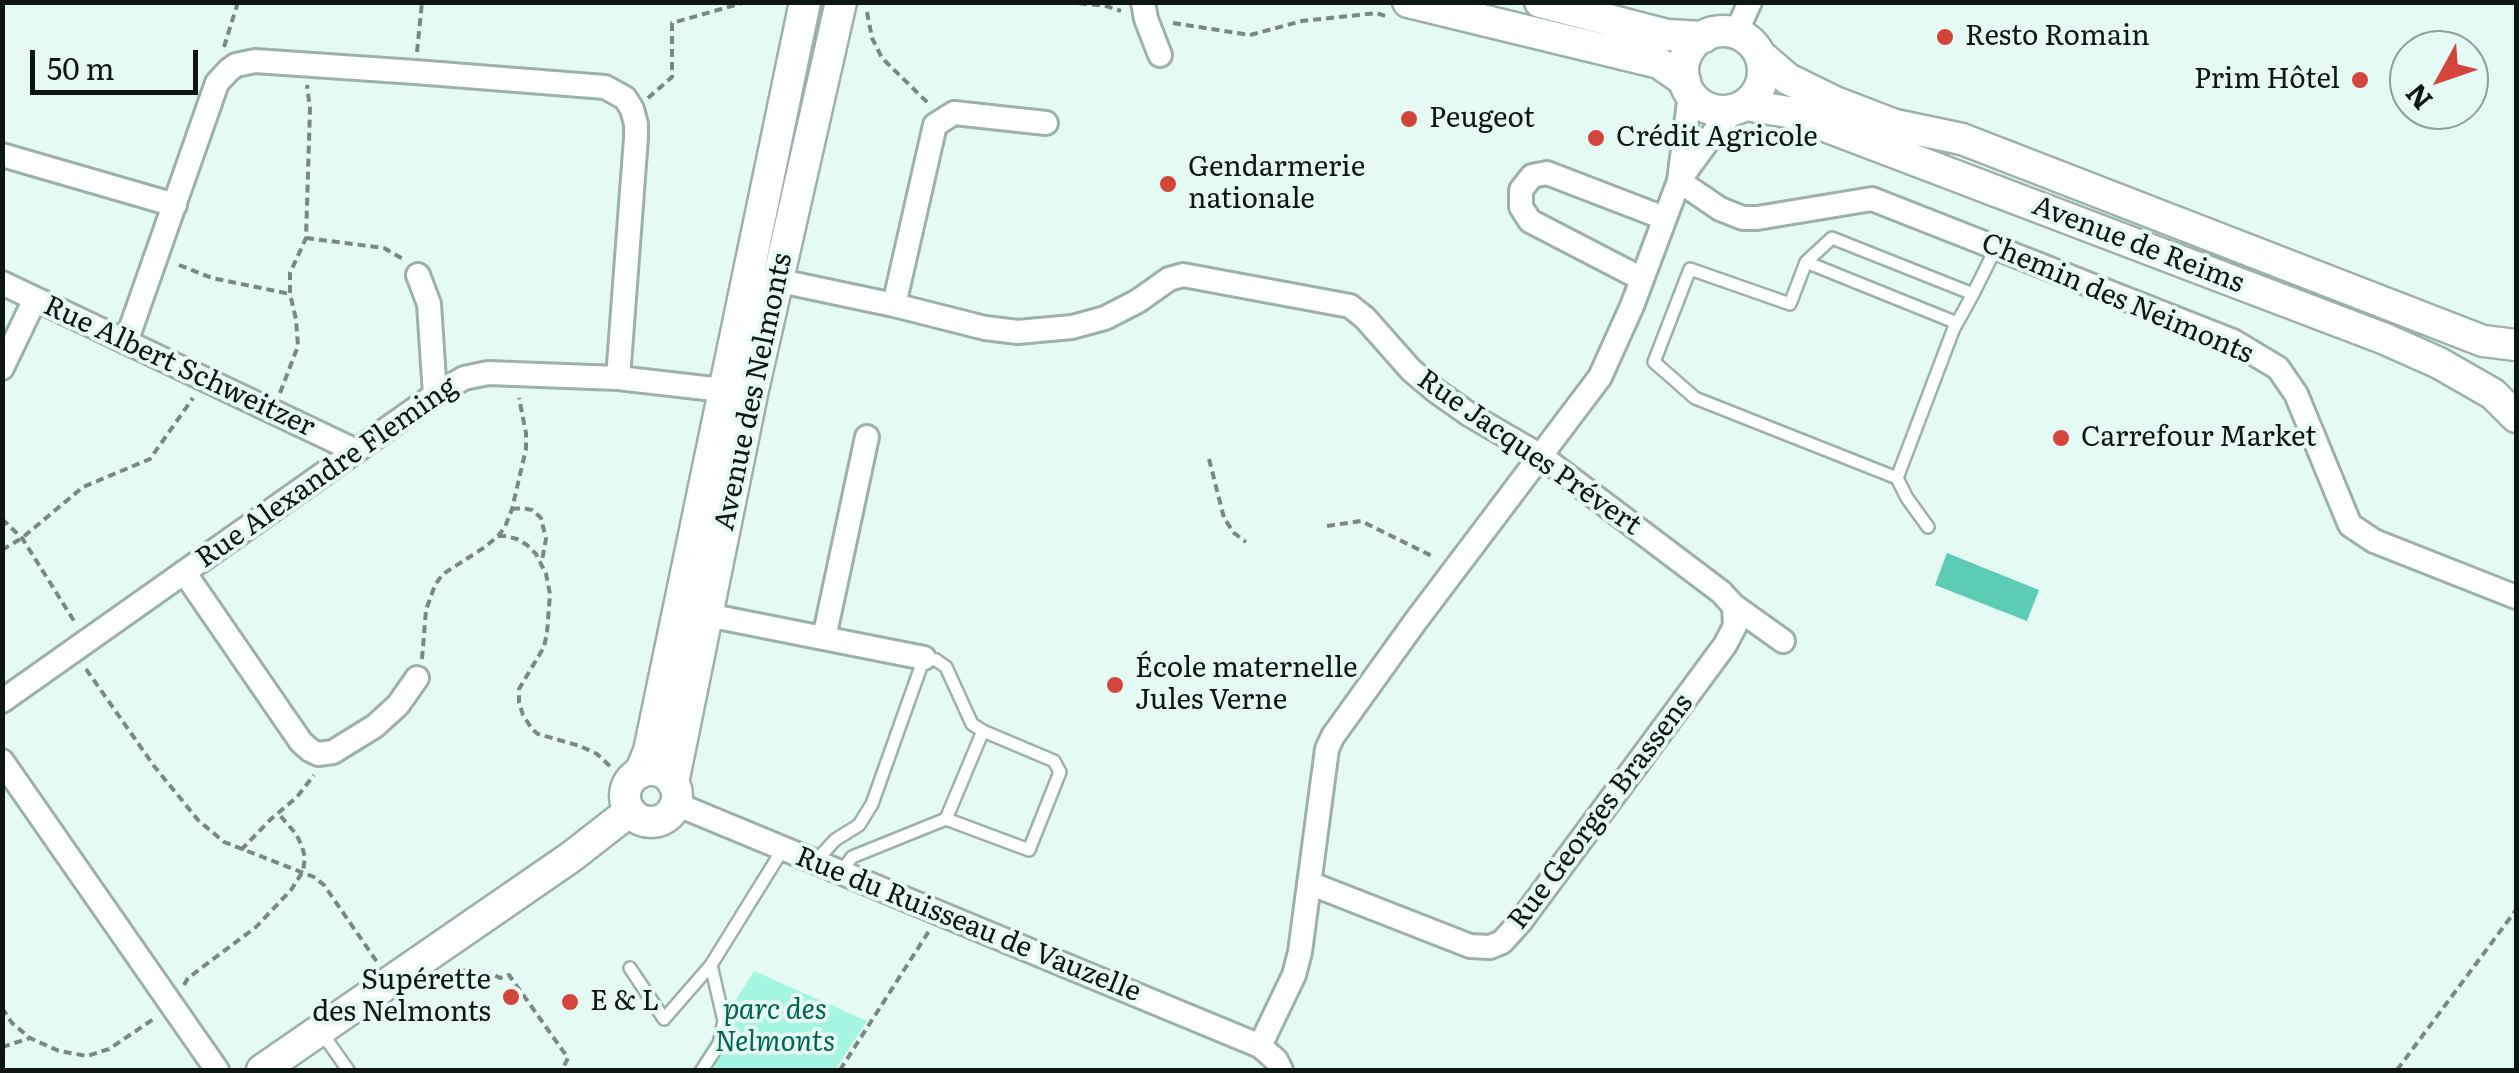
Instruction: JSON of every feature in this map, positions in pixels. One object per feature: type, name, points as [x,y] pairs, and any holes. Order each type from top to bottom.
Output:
[{"type":"main road","name":"Avenue des Nelmonts","points":[[762,277],[841,2]]},
{"type":"main road","points":[[1540,2],[1667,35],[1704,36]]},
{"type":"main road","name":"Avenue des Nelmonts","points":[[632,791],[649,750],[692,612],[762,277],[801,5]]},
{"type":"main road","name":"Avenue de Reims","points":[[1401,11],[1659,63],[1688,87],[1699,103],[1711,109],[1741,107],[1788,112],[2385,339],[2493,394],[2516,417]]},
{"type":"main road","points":[[1688,87],[1684,68],[1694,44],[1714,32],[1736,34]]},
{"type":"main road","name":"Avenue de Reims","points":[[1736,34],[1788,79],[1850,108],[1895,125],[1962,139],[2483,341],[2516,345]]},
{"type":"main road","points":[[1741,107],[1762,83],[1760,56]]},
{"type":"main road","name":"Avenue des Nelmonts","points":[[674,793],[692,612]]},
{"type":"main road","points":[[262,1070],[571,857],[632,791],[654,770],[662,772],[674,793],[666,817],[651,822],[636,817],[632,791]]},
{"type":"street","points":[[1736,34],[1750,2]]},
{"type":"street","points":[[1144,11],[1160,55]]},
{"type":"street","points":[[126,342],[217,83],[229,70],[254,62],[415,72],[605,87],[624,98],[632,109],[636,138],[618,378]]},
{"type":"street","points":[[1679,181],[1688,87]]},
{"type":"street","points":[[1281,1070],[1260,1046],[1296,966],[1324,766],[1333,736],[1600,377],[1679,181],[1715,131],[1741,107]]},
{"type":"street","points":[[894,305],[935,126],[954,113],[1046,123]]},
{"type":"street","points":[[2,155],[175,205]]},
{"type":"street","points":[[1642,279],[1530,221],[1520,207],[1521,190],[1532,176],[1547,173],[1664,218]]},
{"type":"street","name":"Chemin des Neimonts","points":[[1679,181],[1720,210],[1743,218],[1872,199],[2233,341],[2278,368],[2296,394],[2350,525],[2374,541],[2516,597]]},
{"type":"street","points":[[418,275],[429,304],[435,395]]},
{"type":"street","name":"Rue Jacques Prévert","points":[[762,277],[1004,331],[1053,330],[1104,318],[1169,279],[1183,275],[1342,303],[1356,310],[1411,370],[1436,391],[1541,456],[1783,641]]},
{"type":"street","name":"Rue Albert Schweitzer","points":[[2,283],[356,451]]},
{"type":"street","points":[[2,368],[35,298]]},
{"type":"street","name":"Rue Alexandre Fleming","points":[[2,701],[452,384],[476,374],[513,374],[618,378],[738,391]]},
{"type":"street","points":[[824,638],[867,437]]},
{"type":"street","points":[[184,572],[301,742],[318,754],[333,752],[387,716],[417,678]]},
{"type":"street","name":"Rue Georges Brassens","points":[[1309,883],[1470,946],[1490,948],[1502,942],[1725,646],[1735,626],[1734,606]]},
{"type":"street","points":[[692,612],[924,658]]},
{"type":"street","points":[[2,761],[217,1070]]},
{"type":"street","name":"Rue du Ruisseau de Vauzelle","points":[[674,793],[815,862],[1260,1046]]},
{"type":"lane","points":[[1928,527],[1897,478],[1695,398],[1654,362],[1690,269],[1790,304],[1806,262],[1832,238],[1973,294]]},
{"type":"lane","points":[[1897,478],[1957,324],[1996,248]]},
{"type":"lane","points":[[1806,262],[1957,324]]},
{"type":"lane","points":[[815,862],[835,840],[859,825],[872,804],[924,658],[936,660],[946,668],[972,724],[1054,761],[1060,772],[1028,850],[946,819],[852,857],[841,873]]},
{"type":"lane","points":[[946,819],[983,731]]},
{"type":"lane","points":[[630,968],[664,1019],[711,965],[783,848]]},
{"type":"lane","points":[[702,1070],[718,1044],[724,1021],[711,965]]},
{"type":"lane","points":[[320,1030],[348,1070]]},
{"type":"path","points":[[229,70],[221,56],[238,2]]},
{"type":"path","points":[[415,72],[422,2]]},
{"type":"path","points":[[632,109],[672,77],[672,24],[746,2]]},
{"type":"path","points":[[866,2],[872,38],[882,58],[945,119]]},
{"type":"path","points":[[1066,2],[1144,11],[1250,36],[1302,22],[1401,11]]},
{"type":"path","points":[[272,411],[298,346],[290,273],[306,238],[310,109],[304,64]]},
{"type":"path","points":[[306,238],[384,248],[397,254],[418,275]]},
{"type":"path","points":[[156,257],[212,278],[290,294]]},
{"type":"path","points":[[417,678],[426,610],[434,585],[443,574],[498,536],[512,509],[526,433],[513,374]]},
{"type":"path","points":[[2,550],[83,487],[150,458],[188,408],[203,378]]},
{"type":"path","points":[[1209,459],[1224,518],[1246,542]]},
{"type":"path","points":[[512,509],[532,510],[540,518],[546,538],[541,562]]},
{"type":"path","points":[[2,519],[22,538],[86,640],[83,664],[154,766],[198,820],[224,842],[303,871],[324,885],[376,960],[384,986]]},
{"type":"path","points":[[1327,526],[1361,521],[1457,568]]},
{"type":"path","points":[[498,536],[527,545],[541,562],[550,594],[547,632],[536,662],[519,689],[523,714],[538,734],[596,754],[632,791]]},
{"type":"path","points":[[242,850],[311,780],[318,754]]},
{"type":"path","points":[[186,996],[184,985],[188,978],[256,928],[303,871],[302,846],[278,813]]},
{"type":"path","points":[[2398,1070],[2516,910]]},
{"type":"path","points":[[840,1070],[940,914]]},
{"type":"path","points":[[462,970],[472,979],[491,973],[500,978],[509,975],[568,1058],[562,1070]]},
{"type":"path","points":[[2,1008],[12,1024],[30,1038],[86,1056],[98,1054],[126,1038],[159,1014]]},
{"type":"path","points":[[2,1048],[30,1038]]},
{"type":"green space","name":"parc des Nelmonts","points":[[754,971],[867,1021],[835,1070],[692,1070]]},
{"type":"shaded area","points":[[1947,553],[2039,590],[2027,621],[1935,585]]},
{"type":"place","name":"Resto Romain","points":[[1945,37]]},
{"type":"place","name":"Prim Hôtel","points":[[2360,80]]},
{"type":"place","name":"Peugeot","points":[[1409,119]]},
{"type":"place","name":"Crédit Agricole","points":[[1596,138]]},
{"type":"place","name":"Gendarmerie nationale","points":[[1168,184]]},
{"type":"place","name":"Carrefour Market","points":[[2061,438]]},
{"type":"place","name":"École maternelle Jules Verne","points":[[1115,685]]},
{"type":"place","name":"Supérette des Nelmonts","points":[[511,997]]},
{"type":"place","name":"E & L","points":[[570,1002]]}]
